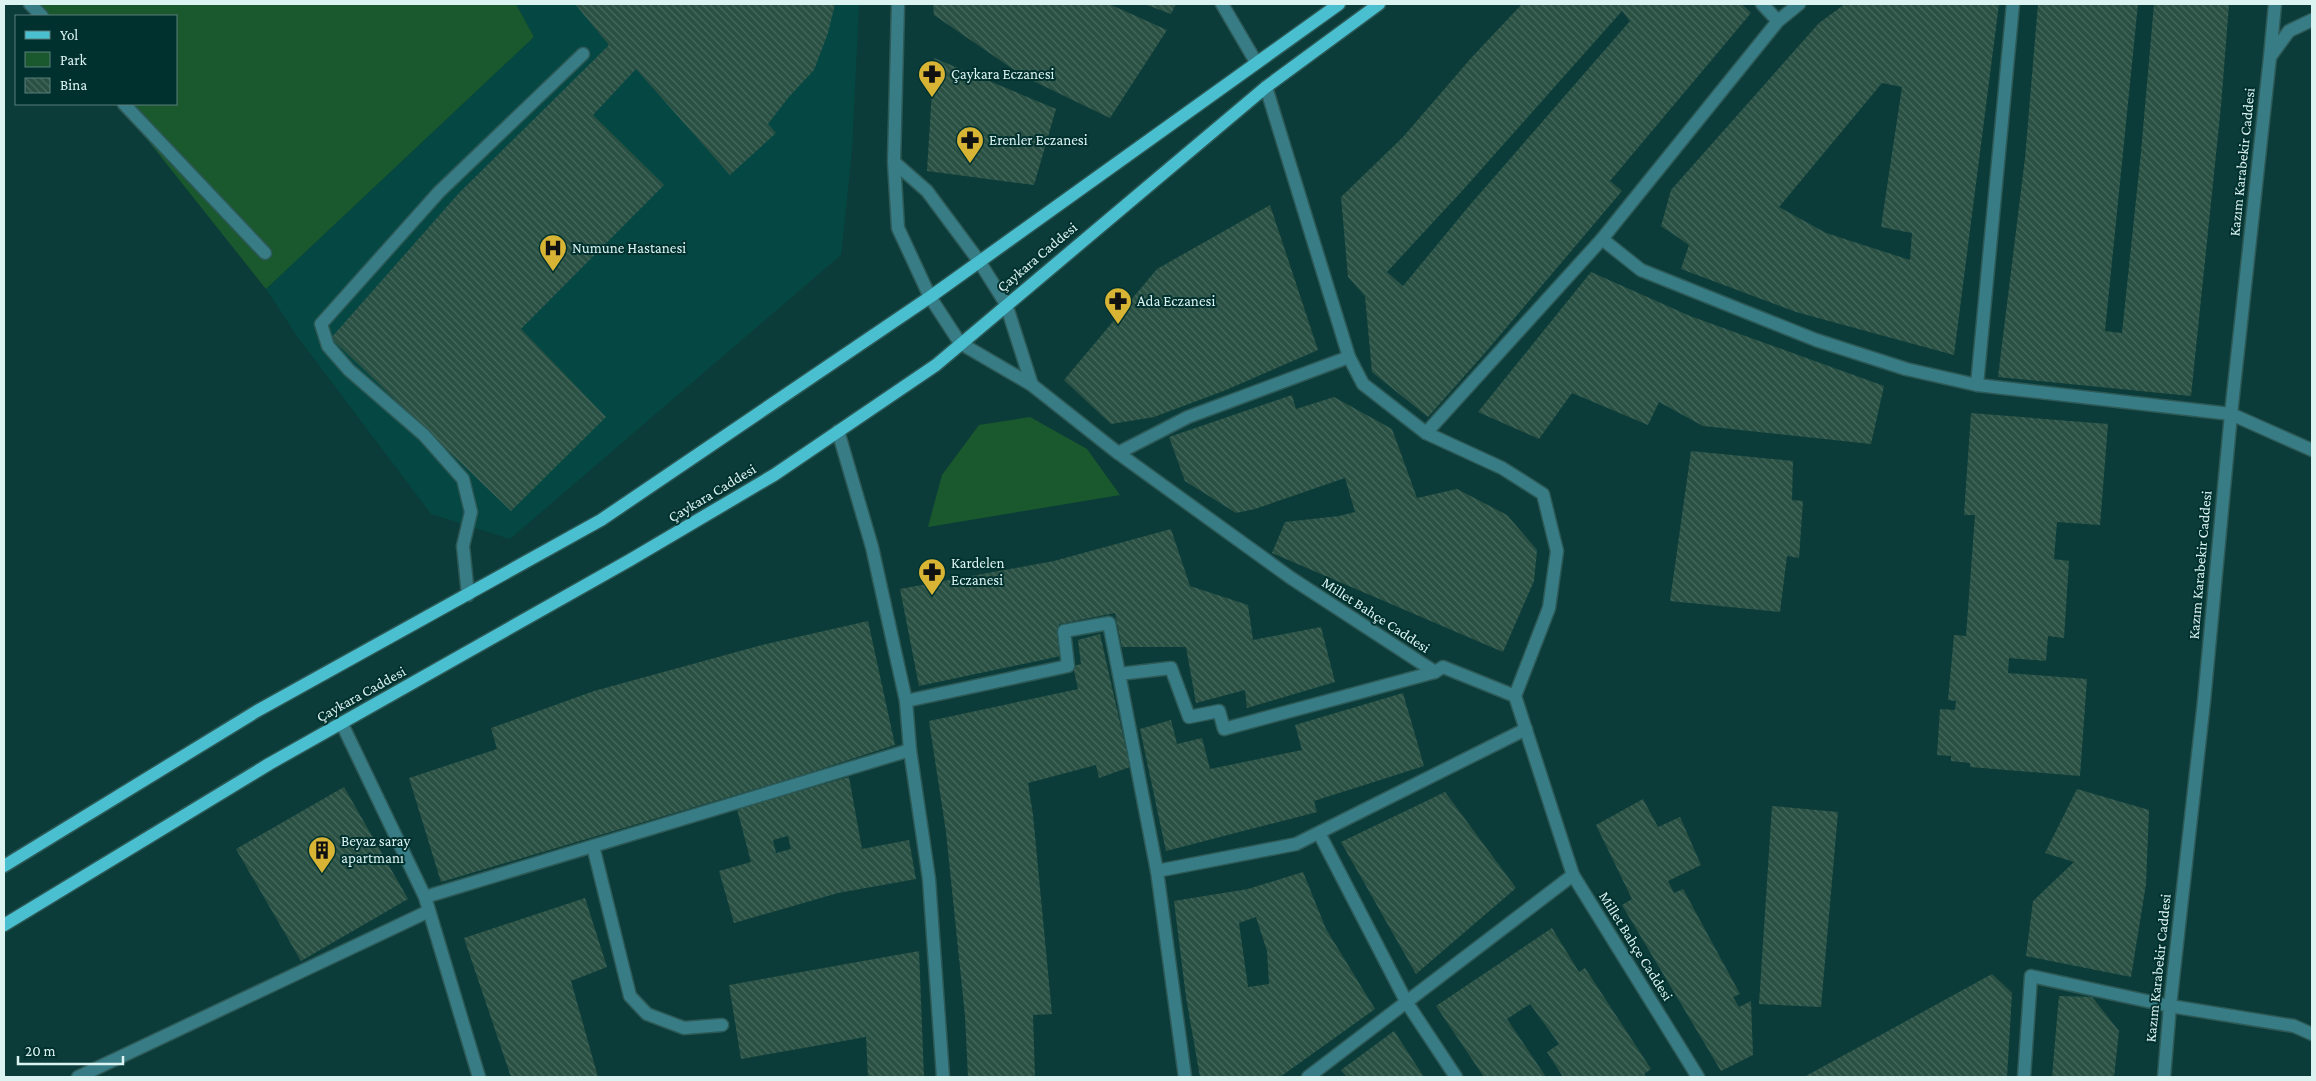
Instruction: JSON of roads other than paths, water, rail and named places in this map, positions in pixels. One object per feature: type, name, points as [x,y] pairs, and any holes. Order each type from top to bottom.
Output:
[{"type":"main road","name":"Çaykara Caddesi","points":[[4,866],[258,711],[601,520],[930,297],[1339,4]]},
{"type":"main road","name":"Çaykara Caddesi","points":[[4,925],[269,764],[639,555],[774,475],[936,365],[1006,304],[1266,87],[1380,4]]},
{"type":"street","points":[[30,4],[41,15]]},
{"type":"street","points":[[898,4],[894,162],[898,228],[930,297],[960,343]]},
{"type":"street","points":[[1222,4],[1256,62]]},
{"type":"street","points":[[1762,4],[1778,21]]},
{"type":"street","points":[[1426,434],[1602,239],[1778,21],[1799,4]]},
{"type":"street","points":[[1977,386],[2012,4]]},
{"type":"street","name":"Kazım Karabekir Caddesi","points":[[2164,1077],[2231,414],[2275,4]]},
{"type":"street","points":[[2270,57],[2290,31],[2312,20]]},
{"type":"street","points":[[468,595],[463,546],[471,512],[463,479],[424,435],[349,370],[328,346],[321,324],[439,192],[583,54]]},
{"type":"street","points":[[1266,87],[1349,357],[1363,384],[1426,434],[1502,468],[1543,494],[1557,551],[1549,608],[1515,696]]},
{"type":"street","points":[[125,105],[265,253]]},
{"type":"street","points":[[894,162],[927,191],[979,261],[1006,304],[1032,384]]},
{"type":"street","points":[[1602,239],[1641,270],[1816,340],[1906,369],[1977,386],[2231,414],[2312,450]]},
{"type":"street","name":"Millet Bahçe Caddesi","points":[[960,343],[1032,384],[1118,453],[1291,578],[1435,672],[1443,667],[1515,696],[1573,874],[1698,1077]]},
{"type":"street","points":[[1118,453],[1188,416],[1349,357]]},
{"type":"street","points":[[838,431],[872,547],[906,701],[910,750],[929,879],[943,1077]]},
{"type":"street","points":[[906,701],[1068,666],[1064,631],[1109,623],[1157,871],[1185,1077]]},
{"type":"street","points":[[1119,674],[1171,668],[1189,718],[1219,711],[1224,729],[1435,672]]},
{"type":"street","points":[[342,724],[425,897],[479,1077]]},
{"type":"street","points":[[1157,871],[1296,844],[1526,729]]},
{"type":"street","points":[[425,897],[910,750]]},
{"type":"street","points":[[1319,833],[1407,1003],[1456,1077]]},
{"type":"street","points":[[593,846],[630,996],[648,1014],[684,1028],[722,1026]]},
{"type":"street","points":[[1308,1077],[1573,874]]},
{"type":"street","points":[[78,1077],[430,911]]},
{"type":"street","points":[[2024,1077],[2031,976],[2170,1006],[2294,1026],[2312,1034]]},
{"type":"place","name":"Çaykara Eczanesi","points":[[932,98]]},
{"type":"place","name":"Erenler Eczanesi","points":[[970,164]]},
{"type":"place","name":"Numune Hastanesi","points":[[553,272]]},
{"type":"place","name":"Ada Eczanesi","points":[[1118,325]]},
{"type":"place","name":"Kardelen Eczanesi","points":[[932,596]]},
{"type":"place","name":"Beyaz saray apartmanı","points":[[322,874]]}]
